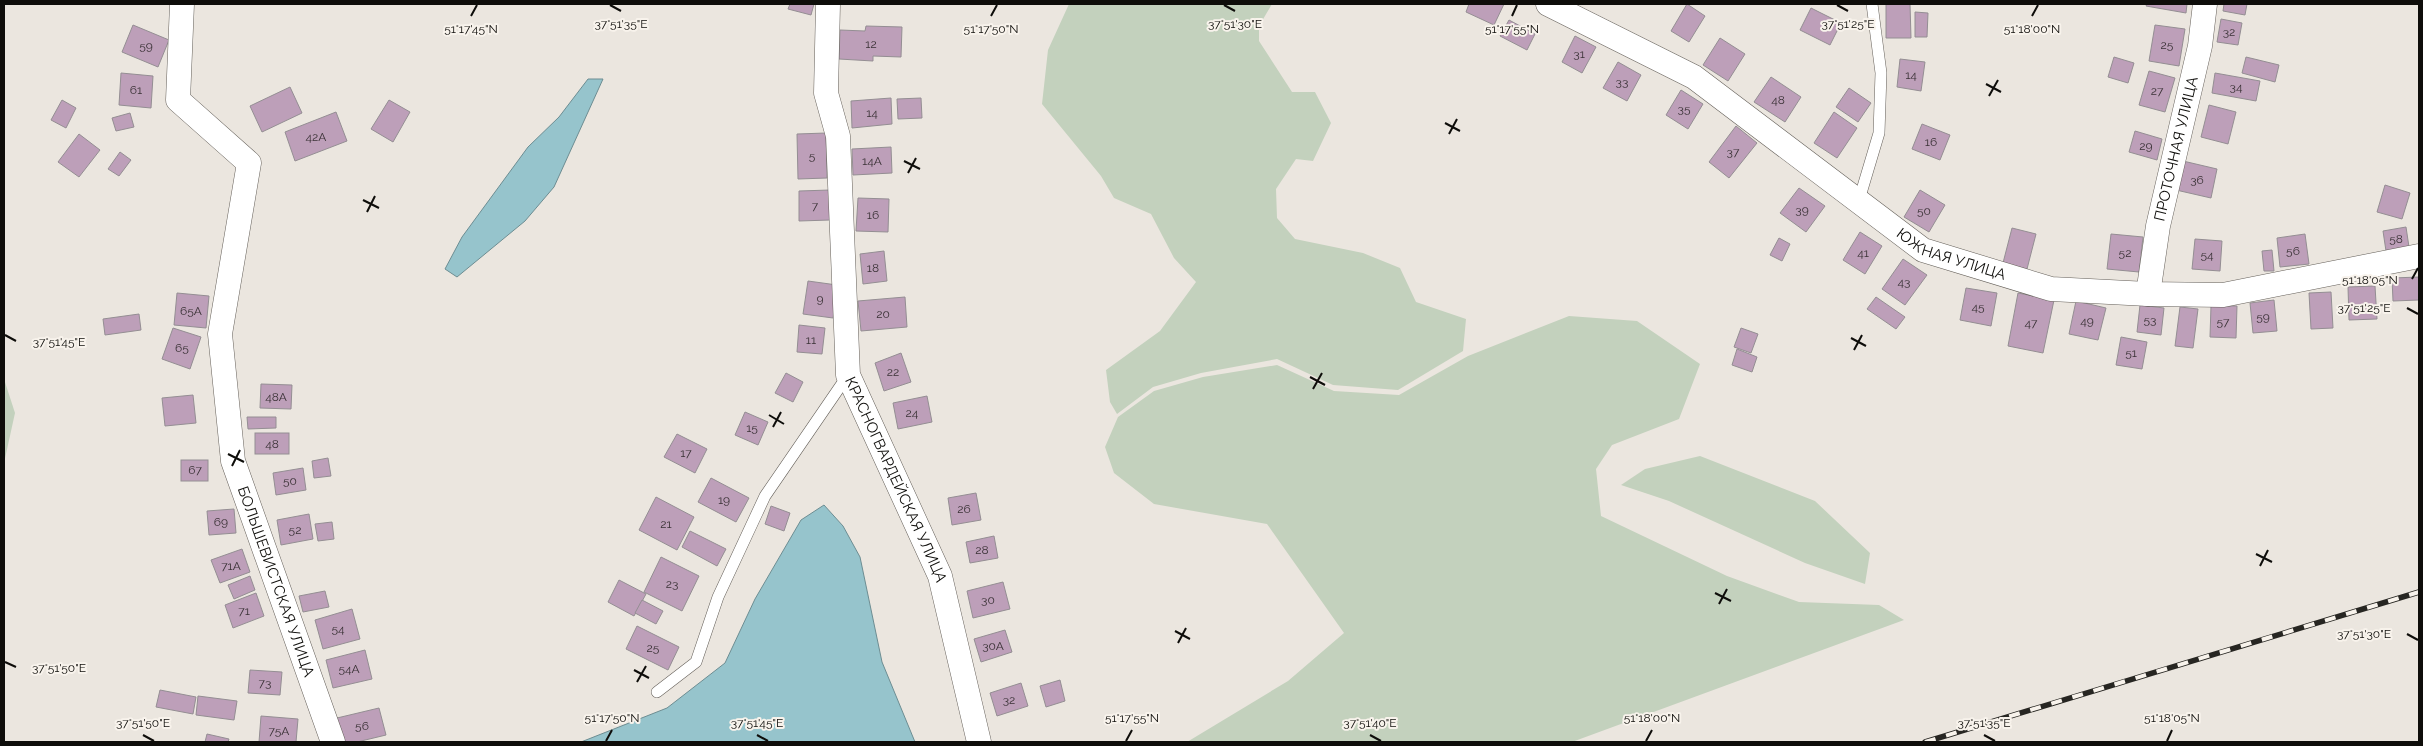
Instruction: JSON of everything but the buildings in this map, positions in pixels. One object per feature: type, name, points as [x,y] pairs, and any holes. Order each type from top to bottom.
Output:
[{"type":"street","name":"БОЛЬШЕВИСТСКАЯ УЛИЦА","points":[[182,4],[178,100],[249,163],[220,334],[233,461],[333,742]]},
{"type":"street","name":"КРАСНОГВАРДЕЙСКАЯ УЛИЦА","points":[[828,4],[826,93],[838,136],[848,375],[940,576],[979,742]]},
{"type":"street","name":"ЮЖНАЯ УЛИЦА","points":[[1548,4],[1694,77],[1923,250],[2051,288],[2148,294],[2222,295],[2419,256]]},
{"type":"street","name":"ПРОТОЧНАЯ УЛИЦА","points":[[2148,294],[2158,226],[2200,46],[2205,4]]},
{"type":"lane","points":[[1859,200],[1879,133],[1881,73],[1872,4]]},
{"type":"lane","points":[[657,692],[696,662],[718,597],[765,496],[848,375]]},
{"type":"green space","points":[[1069,4],[1272,4],[1259,26],[1259,41],[1292,92],[1315,92],[1331,123],[1313,161],[1296,159],[1276,189],[1277,218],[1295,239],[1363,253],[1400,268],[1416,302],[1466,319],[1463,351],[1398,390],[1333,385],[1277,359],[1201,373],[1153,387],[1117,414],[1110,402],[1106,370],[1160,331],[1196,282],[1174,258],[1151,214],[1114,198],[1101,176],[1042,104],[1048,50]]},
{"type":"green space","points":[[1569,316],[1637,321],[1700,364],[1679,419],[1612,445],[1596,469],[1601,516],[1727,576],[1799,602],[1879,605],[1904,620],[1572,742],[1187,742],[1288,681],[1344,633],[1267,524],[1154,504],[1114,473],[1105,447],[1118,417],[1154,391],[1203,377],[1277,365],[1334,391],[1399,395],[1468,356]]},
{"type":"green space","points":[[4,379],[15,413],[4,463]]},
{"type":"green space","points":[[1700,456],[1815,501],[1870,553],[1865,584],[1805,563],[1669,501],[1621,485],[1645,469]]},
{"type":"water","points":[[588,79],[603,79],[554,187],[525,221],[457,277],[445,269],[462,237],[528,147],[559,117]]},
{"type":"water","points":[[824,505],[843,526],[860,557],[882,662],[915,742],[581,742],[667,708],[725,663],[755,599],[801,520]]},
{"type":"railway","points":[[1925,742],[2419,592]]}]
